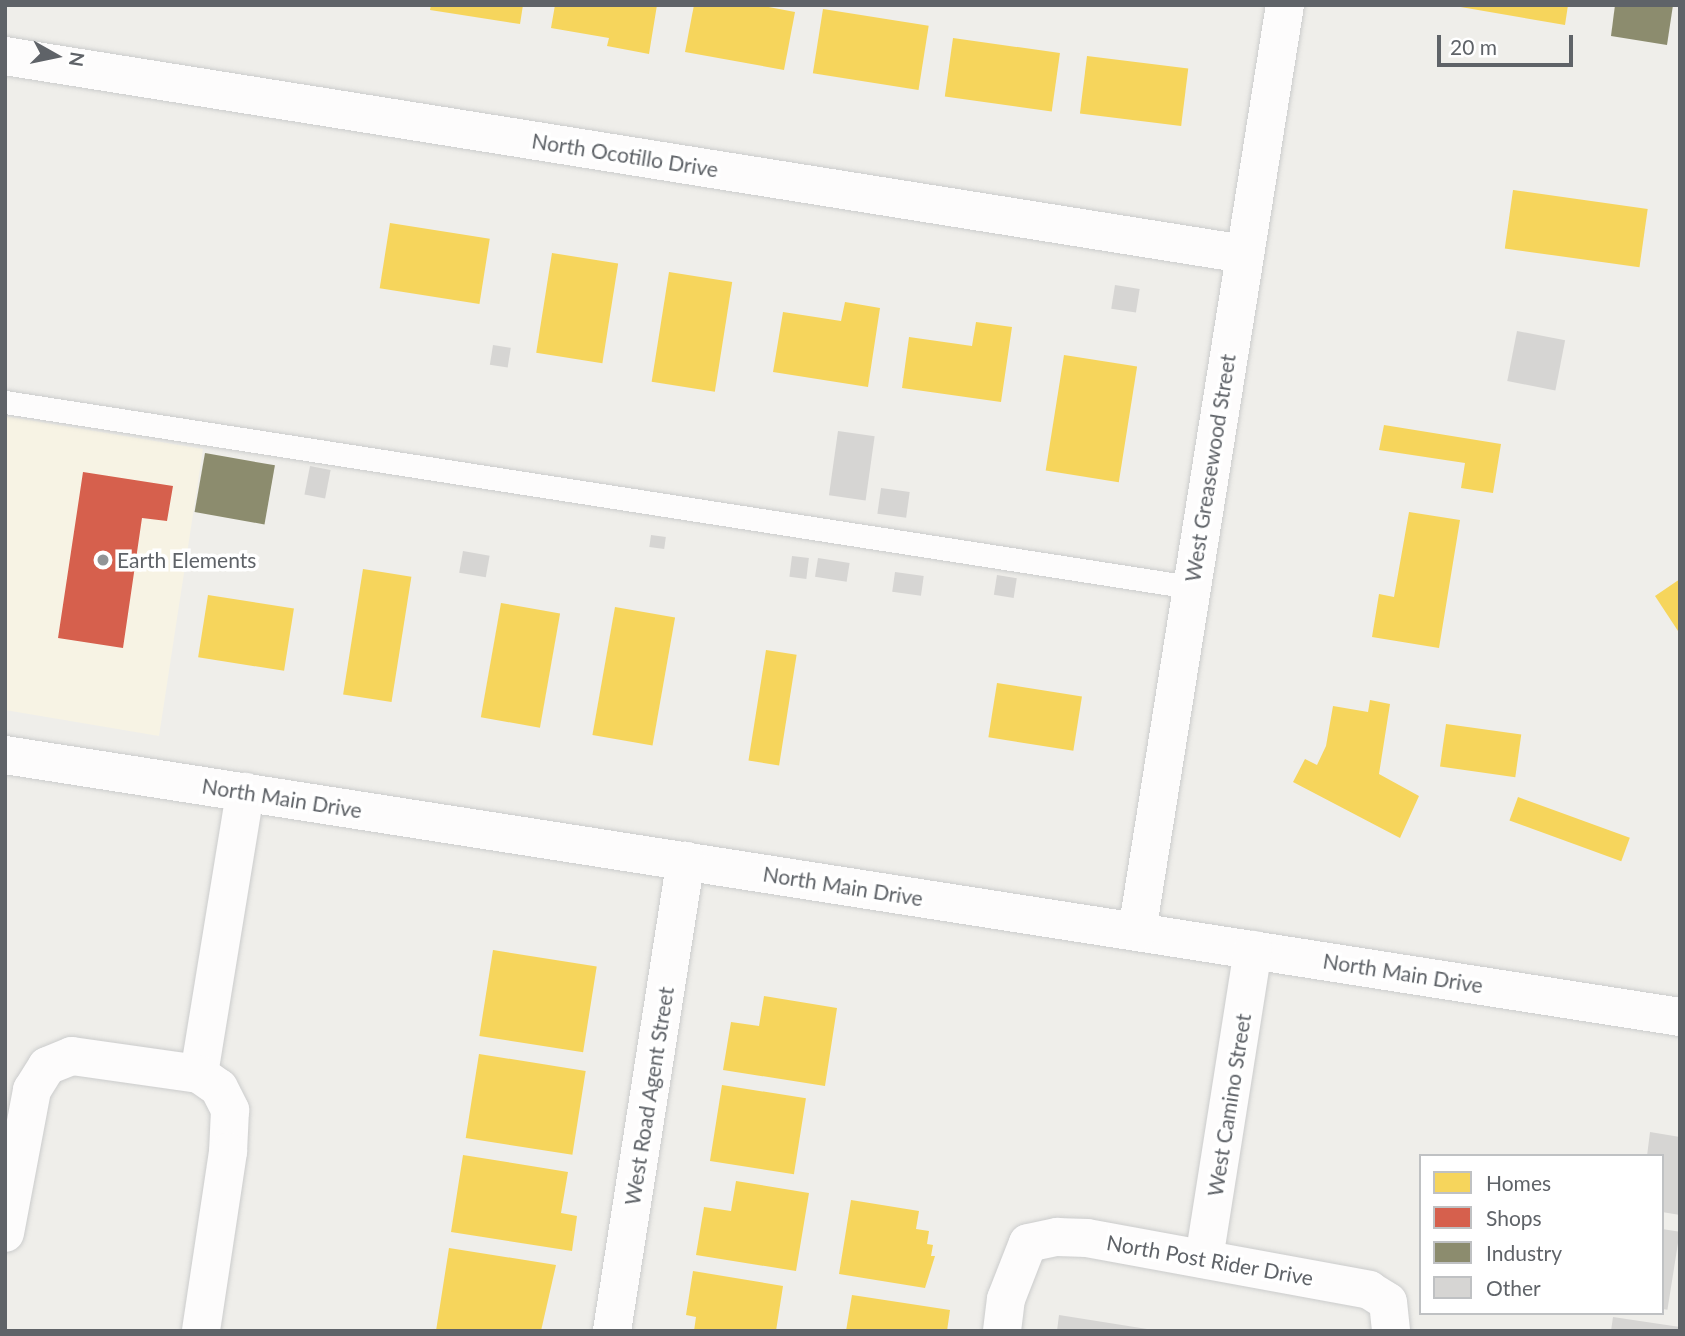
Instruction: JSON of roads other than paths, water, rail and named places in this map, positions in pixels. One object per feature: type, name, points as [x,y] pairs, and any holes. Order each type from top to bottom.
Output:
[{"type":"street","name":"West Greasewood Street","points":[[1137,932],[1285,5]]},
{"type":"street","name":"North Ocotillo Drive","points":[[5,56],[1244,254]]},
{"type":"street","name":"North Main Drive","points":[[5,755],[1680,1017]]},
{"type":"street","points":[[199,1074],[246,792]]},
{"type":"street","name":"West Road Agent Street","points":[[612,1331],[685,861]]},
{"type":"street","name":"West Camino Street","points":[[1204,1259],[1253,950]]},
{"type":"street","points":[[5,1233],[26,1112],[32,1090],[47,1066],[72,1056],[199,1074],[219,1088],[230,1110],[228,1152],[201,1331]]},
{"type":"street","name":"North Post Rider Drive","points":[[1002,1331],[1006,1299],[1028,1243],[1057,1237],[1087,1238],[1340,1283],[1369,1290],[1389,1317]]},
{"type":"lane","points":[[5,402],[1191,587]]},
{"type":"place","name":"Earth Elements","points":[[103,560]]}]
